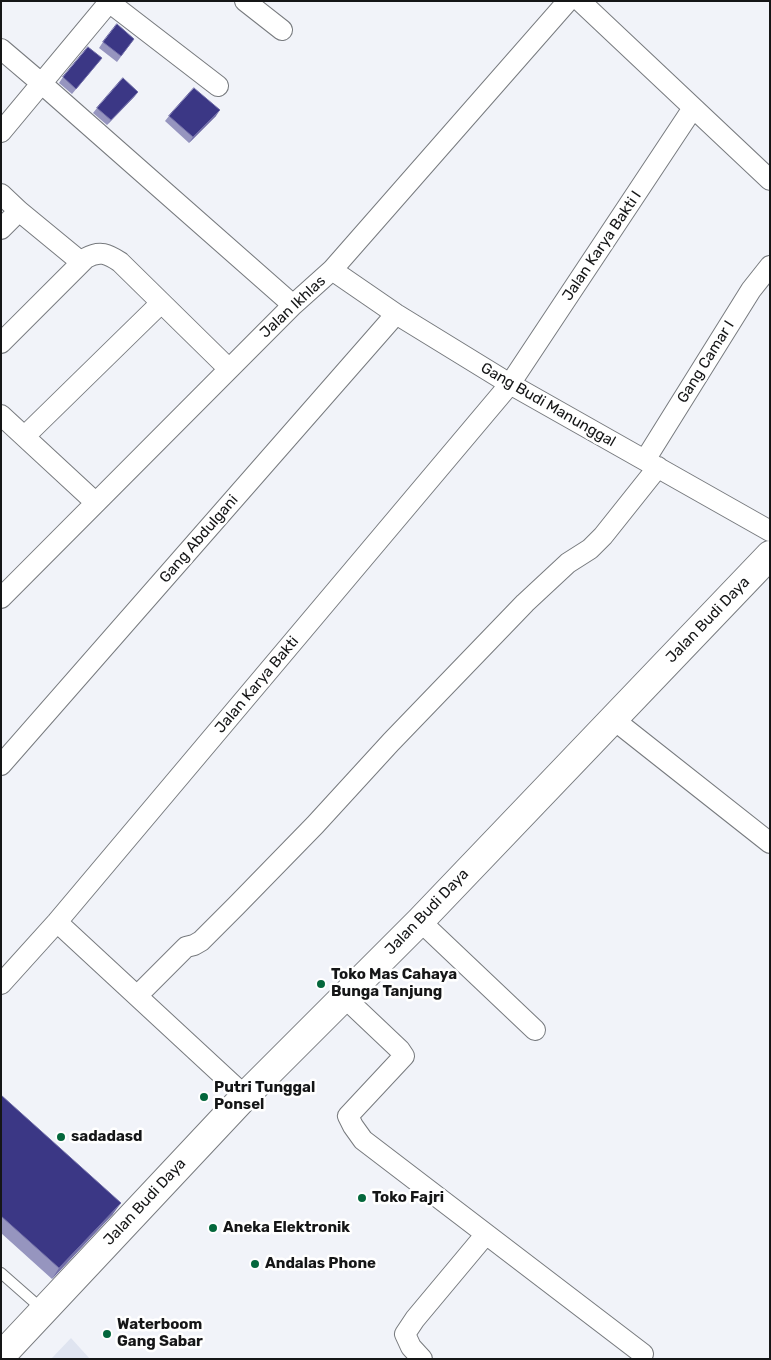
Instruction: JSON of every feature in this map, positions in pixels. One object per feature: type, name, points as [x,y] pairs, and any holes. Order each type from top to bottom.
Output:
[{"type":"street","points":[[245,1],[282,30]]},
{"type":"street","name":"Jalan Ikhlas","points":[[1,598],[293,304],[332,270],[568,1]]},
{"type":"street","points":[[580,1],[770,180]]},
{"type":"street","points":[[1,132],[110,2],[218,86]]},
{"type":"street","points":[[1,50],[42,82],[293,304]]},
{"type":"street","name":"Jalan Karya Bakti I","points":[[510,384],[694,108]]},
{"type":"street","points":[[1,194],[81,262]]},
{"type":"street","points":[[1,229],[19,211]]},
{"type":"street","points":[[1,343],[81,262],[93,254],[102,253],[120,262],[228,369]]},
{"type":"street","name":"Gang Camar I","points":[[137,996],[178,954],[186,947],[194,946],[201,941],[236,906],[525,603],[568,563],[590,549],[603,536],[651,463],[746,299],[770,266]]},
{"type":"street","name":"Gang Budi Manunggal","points":[[332,270],[396,314],[510,384],[770,531]]},
{"type":"street","points":[[25,436],[161,303]]},
{"type":"street","name":"Gang Abdulgani","points":[[1,765],[396,314]]},
{"type":"street","name":"Jalan Karya Bakti","points":[[1,984],[57,922],[510,384]]},
{"type":"street","points":[[1,414],[95,502]]},
{"type":"street","name":"Jalan Budi Daya","points":[[1,1356],[245,1096],[420,921],[770,555]]},
{"type":"street","points":[[613,719],[770,842]]},
{"type":"street","points":[[420,921],[535,1030]]},
{"type":"street","points":[[57,922],[245,1096]]},
{"type":"street","points":[[344,997],[404,1056],[348,1116],[363,1140],[644,1357]]},
{"type":"street","points":[[422,1359],[411,1347],[405,1334],[415,1319],[486,1234]]},
{"type":"lane","points":[[1,1273],[43,1310]]},
{"type":"shaded area","points":[[71,1338],[90,1359],[51,1359]]},
{"type":"building","points":[[117,24],[134,39],[121,56],[103,42]]},
{"type":"building","points":[[88,47],[102,58],[76,89],[63,77]]},
{"type":"building","points":[[123,78],[138,92],[111,120],[97,108]]},
{"type":"building","points":[[194,88],[220,110],[193,137],[169,116]]},
{"type":"building","points":[[1,1095],[121,1203],[59,1268],[1,1216]]},
{"type":"place","name":"Toko Mas Cahaya Bunga Tanjung","points":[[321,984]]},
{"type":"place","name":"Putri Tunggal Ponsel","points":[[204,1097]]},
{"type":"place","name":"sadadasd","points":[[61,1137]]},
{"type":"place","name":"Toko Fajri","points":[[362,1198]]},
{"type":"place","name":"Aneka Elektronik","points":[[213,1228]]},
{"type":"place","name":"Andalas Phone","points":[[255,1264]]},
{"type":"place","name":"Waterboom Gang Sabar","points":[[107,1334]]}]
